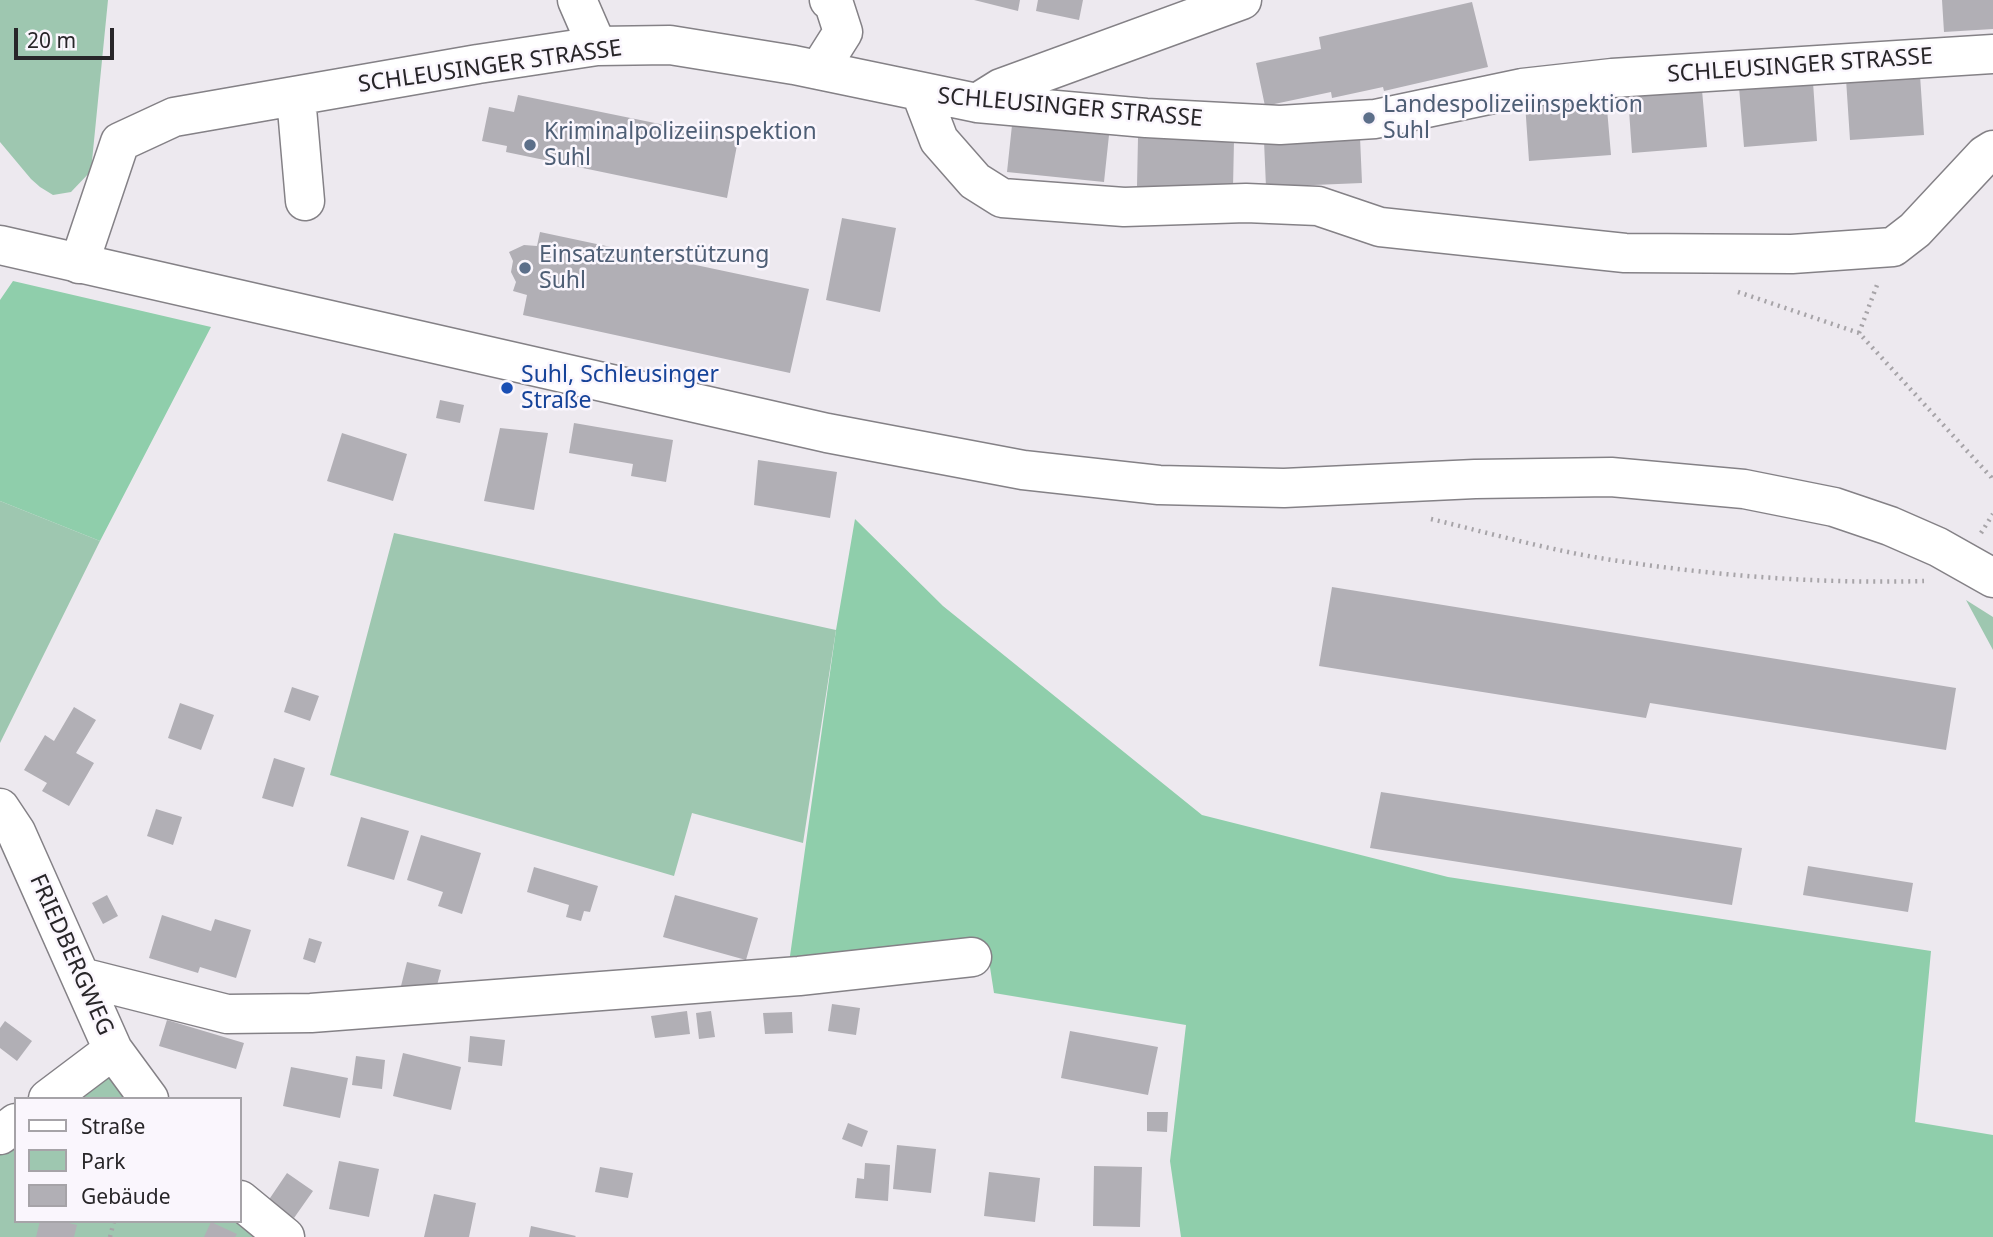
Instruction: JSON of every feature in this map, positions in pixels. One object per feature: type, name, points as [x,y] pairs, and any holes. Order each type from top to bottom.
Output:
[{"type":"main road","points":[[577,0],[597,46]]},
{"type":"main road","points":[[819,70],[843,32],[833,1],[830,0]]},
{"type":"main road","points":[[977,103],[1001,89],[1242,0]]},
{"type":"main road","name":"SCHLEUSINGER STRASSE","points":[[79,264],[120,142],[174,117],[597,46],[670,45],[819,70],[977,103],[1146,118],[1280,125],[1375,119],[1522,88],[1599,80],[1993,54]]},
{"type":"main road","points":[[922,93],[939,140],[975,181],[1002,198],[1124,207],[1246,204],[1318,206],[1380,227],[1625,253],[1792,254],[1894,247],[1915,230],[1985,155],[1993,150]]},
{"type":"main road","points":[[296,97],[305,201]]},
{"type":"main road","points":[[0,245],[827,433],[1023,470],[1187,486],[1284,488],[1475,479],[1611,477],[1744,489],[1834,507],[1890,526],[1938,547],[1993,578]]},
{"type":"main road","name":"FRIEDBERGWEG","points":[[0,808],[16,832],[113,1050],[148,1097]]},
{"type":"main road","points":[[81,977],[227,1014],[311,1013],[799,976],[972,957]]},
{"type":"main road","points":[[51,1097],[113,1050]]},
{"type":"main road","points":[[242,1202],[285,1237]]},
{"type":"path","points":[[1859,333],[1894,247]]},
{"type":"path","points":[[1728,289],[1859,333],[1992,477],[1993,482]]},
{"type":"path","points":[[1980,534],[1993,514]]},
{"type":"path","points":[[1429,519],[1618,561],[1855,583],[1935,581]]},
{"type":"green space","points":[[0,0],[108,0],[91,171],[71,192],[53,195],[40,187],[0,142]]},
{"type":"green space","points":[[13,281],[211,327],[100,541],[0,501],[0,300]]},
{"type":"green space","points":[[0,501],[100,541],[0,743]]},
{"type":"green space","points":[[855,519],[943,606],[1202,815],[1448,877],[1931,951],[1915,1122],[1993,1135],[1993,1237],[1181,1237],[1170,1161],[1186,1025],[994,993],[987,948],[789,963],[836,630]]},
{"type":"green space","points":[[394,533],[836,630],[803,843],[692,813],[674,876],[330,775]]},
{"type":"green space","points":[[1966,600],[1993,617],[1993,650]]},
{"type":"green space","points":[[113,1050],[148,1097],[51,1097]]},
{"type":"green space","points":[[14,1124],[14,1223],[242,1222],[285,1237],[0,1237],[0,1135]]},
{"type":"building","points":[[974,0],[1020,0],[1018,11]]},
{"type":"building","points":[[1038,0],[1083,0],[1079,20],[1036,11]]},
{"type":"building","points":[[1942,0],[1993,0],[1993,29],[1944,32]]},
{"type":"building","points":[[1472,2],[1488,67],[1384,91],[1383,87],[1332,98],[1331,92],[1265,106],[1256,63],[1321,49],[1319,37]]},
{"type":"building","points":[[1920,75],[1924,135],[1850,140],[1846,79]]},
{"type":"building","points":[[1813,82],[1817,141],[1744,147],[1739,87]]},
{"type":"building","points":[[1702,90],[1707,147],[1632,153],[1628,96]]},
{"type":"building","points":[[518,95],[738,140],[727,198],[506,152],[507,146],[482,141],[489,107],[514,112]]},
{"type":"building","points":[[1606,97],[1611,155],[1529,161],[1525,103]]},
{"type":"building","points":[[1012,125],[1109,135],[1104,182],[1007,172]]},
{"type":"building","points":[[1360,137],[1362,183],[1266,187],[1264,141]]},
{"type":"building","points":[[1138,138],[1234,140],[1233,188],[1137,186]]},
{"type":"building","points":[[842,218],[896,228],[880,312],[826,300]]},
{"type":"building","points":[[540,232],[809,289],[790,373],[523,315],[527,295],[513,291],[516,282],[511,272],[513,261],[509,252],[524,245],[537,246]]},
{"type":"building","points":[[440,400],[464,405],[460,423],[436,418]]},
{"type":"building","points":[[574,423],[673,440],[666,482],[631,476],[633,464],[569,453]]},
{"type":"building","points":[[500,428],[548,433],[534,510],[484,501]]},
{"type":"building","points":[[342,433],[407,454],[393,501],[327,481]]},
{"type":"building","points":[[758,460],[837,472],[830,518],[754,505]]},
{"type":"building","points":[[1332,587],[1956,688],[1946,750],[1650,703],[1646,718],[1319,666]]},
{"type":"building","points":[[292,687],[319,696],[310,721],[284,712]]},
{"type":"building","points":[[180,703],[214,715],[201,750],[168,738]]},
{"type":"building","points":[[74,707],[96,720],[76,753],[94,763],[69,806],[42,791],[47,783],[24,770],[45,735],[54,741]]},
{"type":"building","points":[[274,758],[305,768],[293,807],[262,798]]},
{"type":"building","points":[[1381,792],[1742,848],[1732,905],[1370,848]]},
{"type":"building","points":[[156,809],[182,817],[173,845],[147,836]]},
{"type":"building","points":[[361,817],[409,831],[394,880],[347,866]]},
{"type":"building","points":[[421,835],[481,853],[462,914],[438,906],[443,892],[407,880]]},
{"type":"building","points":[[1808,866],[1913,883],[1908,912],[1803,895]]},
{"type":"building","points":[[534,867],[598,886],[590,912],[584,911],[581,921],[566,917],[569,905],[527,892]]},
{"type":"building","points":[[107,895],[118,916],[103,924],[92,903]]},
{"type":"building","points":[[675,895],[758,918],[746,960],[663,937]]},
{"type":"building","points":[[162,915],[211,931],[215,919],[251,930],[236,978],[200,967],[198,973],[149,958]]},
{"type":"building","points":[[309,938],[322,942],[315,963],[303,959]]},
{"type":"building","points":[[407,962],[441,970],[435,993],[401,986]]},
{"type":"building","points":[[832,1004],[860,1008],[856,1035],[828,1031]]},
{"type":"building","points":[[687,1011],[690,1034],[655,1038],[651,1016]]},
{"type":"building","points":[[711,1011],[715,1037],[699,1039],[696,1013]]},
{"type":"building","points":[[792,1012],[793,1033],[765,1034],[763,1013]]},
{"type":"building","points":[[167,1020],[244,1043],[236,1069],[159,1046]]},
{"type":"building","points":[[5,1021],[32,1041],[17,1061],[0,1048],[0,1028]]},
{"type":"building","points":[[1070,1031],[1158,1047],[1148,1095],[1061,1078]]},
{"type":"building","points":[[470,1036],[505,1040],[502,1066],[468,1062]]},
{"type":"building","points":[[403,1053],[461,1067],[451,1110],[393,1096]]},
{"type":"building","points":[[356,1056],[385,1060],[382,1089],[352,1085]]},
{"type":"building","points":[[291,1067],[348,1078],[340,1118],[283,1106]]},
{"type":"building","points":[[1147,1112],[1168,1112],[1167,1132],[1147,1131]]},
{"type":"building","points":[[848,1123],[868,1131],[862,1147],[842,1139]]},
{"type":"building","points":[[897,1145],[936,1149],[931,1193],[893,1189]]},
{"type":"building","points":[[339,1161],[379,1169],[369,1217],[329,1209]]},
{"type":"building","points":[[865,1163],[890,1165],[888,1201],[855,1198],[857,1178],[864,1179]]},
{"type":"building","points":[[1094,1166],[1142,1167],[1140,1227],[1093,1226]]},
{"type":"building","points":[[600,1167],[633,1173],[628,1198],[595,1192]]},
{"type":"building","points":[[989,1172],[1040,1178],[1035,1222],[984,1216]]},
{"type":"building","points":[[287,1173],[313,1191],[294,1218],[268,1201]]},
{"type":"building","points":[[434,1194],[476,1203],[469,1237],[424,1237]]},
{"type":"building","points":[[40,1223],[77,1225],[74,1237],[36,1237]]},
{"type":"building","points":[[211,1223],[237,1234],[235,1237],[204,1237]]},
{"type":"building","points":[[531,1226],[576,1236],[529,1237]]},
{"type":"place","name":"Landespolizeiinspektion Suhl","points":[[1369,118]]},
{"type":"place","name":"Kriminalpolizeiinspektion Suhl","points":[[530,145]]},
{"type":"place","name":"Einsatzunterstützung Suhl","points":[[525,268]]},
{"type":"place","name":"Suhl, Schleusinger Straße","points":[[507,388]]}]
